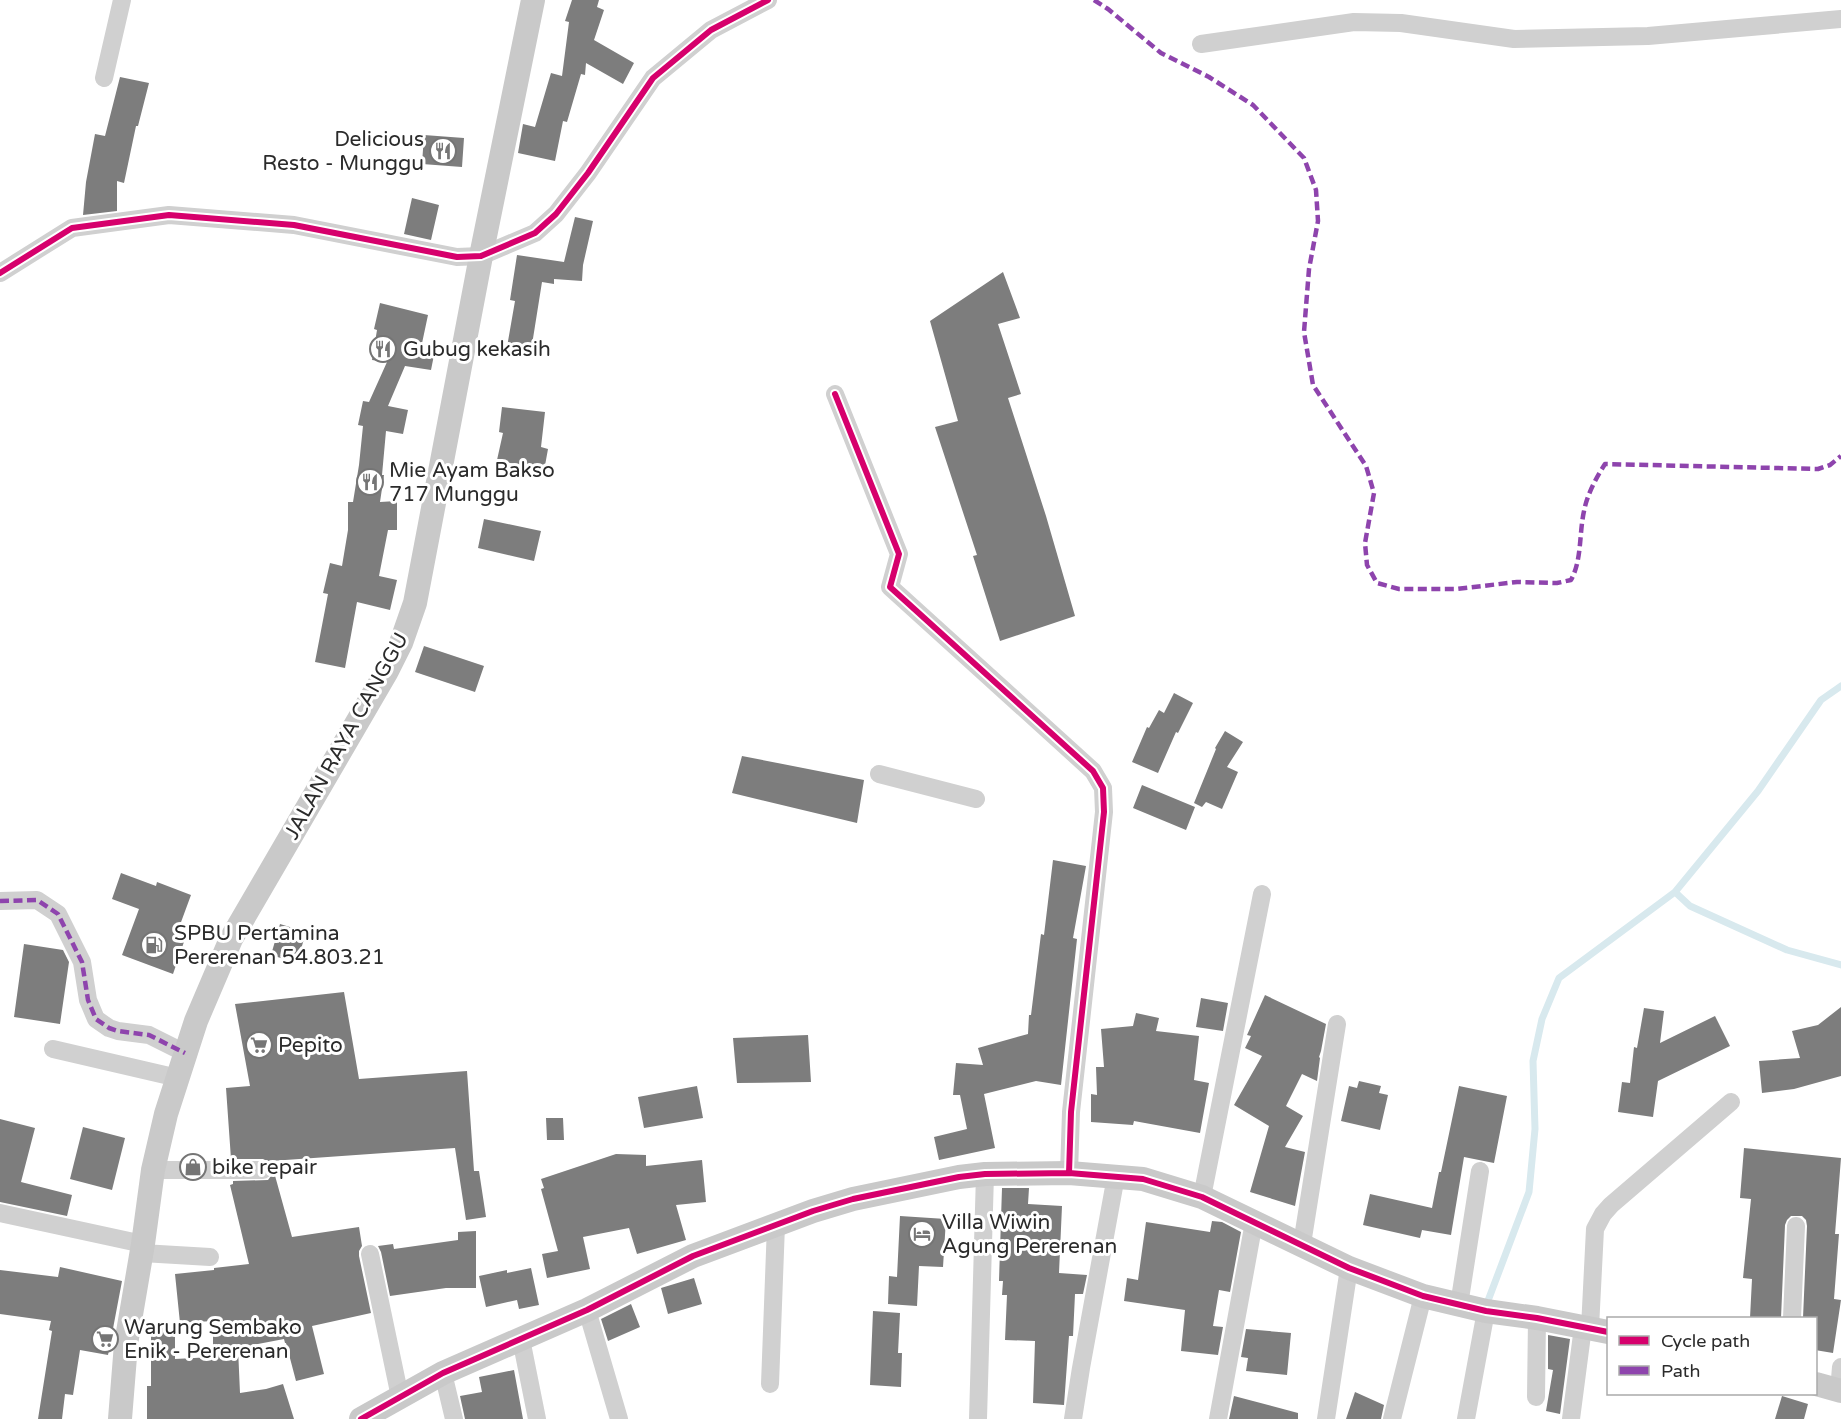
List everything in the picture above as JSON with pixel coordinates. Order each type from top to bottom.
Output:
[{"type":"main road","name":"JALAN RAYA CANGGU","points":[[120,1419],[126,1344],[143,1249],[153,1170],[166,1114],[196,1022],[231,939],[355,728],[401,643],[415,603],[481,256],[533,0]]},
{"type":"main road","points":[[361,1419],[443,1373],[587,1310],[693,1256],[813,1211],[853,1199],[959,1177],[985,1174],[1070,1173],[1143,1179],[1202,1197],[1349,1268],[1423,1296],[1594,1329]]},
{"type":"main road","points":[[1817,1385],[1840,1391]]},
{"type":"street","points":[[104,78],[122,0]]},
{"type":"street","points":[[0,273],[72,228],[169,215],[294,225],[457,257],[481,256],[535,233],[556,214],[588,173],[653,78],[711,30],[768,0]]},
{"type":"street","points":[[1201,44],[1354,22],[1401,23],[1514,39],[1648,36],[1841,19]]},
{"type":"street","points":[[835,394],[899,554],[890,587],[1093,771],[1103,788],[1104,812],[1071,1112],[1070,1173]]},
{"type":"street","points":[[879,774],[976,799]]},
{"type":"street","points":[[1202,1197],[1262,894]]},
{"type":"street","points":[[0,901],[38,900],[58,914],[82,962],[88,1000],[96,1019],[118,1031],[149,1035],[185,1053]]},
{"type":"street","points":[[1302,1244],[1337,1024]]},
{"type":"street","points":[[52,1049],[178,1078]]},
{"type":"street","points":[[1571,1419],[1594,1329],[1595,1229],[1611,1204],[1731,1102]]},
{"type":"street","points":[[153,1170],[263,1170]]},
{"type":"street","points":[[1466,1419],[1479,1171]]},
{"type":"street","points":[[978,1419],[985,1174]]},
{"type":"street","points":[[1073,1419],[1116,1176]]},
{"type":"street","points":[[0,1213],[143,1249],[210,1257]]},
{"type":"street","points":[[1218,1419],[1254,1222]]},
{"type":"street","points":[[770,1384],[776,1225]]},
{"type":"street","points":[[1792,1317],[1796,1226]]},
{"type":"street","points":[[370,1254],[400,1397]]},
{"type":"street","points":[[1326,1419],[1349,1268]]},
{"type":"street","points":[[1392,1419],[1423,1296]]},
{"type":"street","points":[[587,1310],[619,1419]]},
{"type":"street","points":[[1536,1397],[1538,1318]]},
{"type":"street","points":[[521,1339],[537,1419]]},
{"type":"street","points":[[1840,1391],[1841,1367]]},
{"type":"street","points":[[443,1373],[454,1419]]},
{"type":"building","points":[[572,0],[599,0],[597,7],[604,10],[594,40],[634,63],[623,84],[586,63],[585,75],[581,74],[567,122],[563,121],[555,161],[518,153],[523,124],[535,127],[551,73],[562,76],[569,22],[565,21]]},
{"type":"building","points":[[120,77],[149,83],[138,126],[136,126],[124,183],[117,181],[117,211],[83,215],[86,182],[95,134],[105,136]]},
{"type":"building","name":"Delicious Resto - Munggu","points":[[424,135],[464,138],[462,167],[422,164]]},
{"type":"building","points":[[412,198],[439,205],[431,240],[404,234]]},
{"type":"building","points":[[575,217],[593,221],[583,265],[582,281],[554,279],[554,284],[542,282],[531,351],[507,347],[515,301],[510,300],[517,255],[564,262]]},
{"type":"building","points":[[1003,272],[1020,318],[998,324],[1021,394],[1008,398],[1075,616],[1000,641],[973,556],[977,555],[935,427],[958,421],[930,321]]},
{"type":"building","points":[[380,303],[428,315],[421,348],[435,350],[431,370],[405,366],[388,406],[408,410],[403,434],[386,431],[380,502],[397,501],[397,530],[388,530],[379,576],[397,580],[390,610],[357,602],[345,668],[315,662],[328,594],[323,593],[330,563],[342,566],[348,530],[348,502],[353,502],[359,465],[363,426],[358,425],[363,401],[369,402],[387,362],[372,360],[377,330],[374,329]]},
{"type":"building","points":[[502,407],[545,412],[541,447],[548,449],[544,471],[497,460],[503,433],[499,432]]},
{"type":"building","points":[[484,519],[541,531],[534,561],[478,548]]},
{"type":"building","points":[[424,646],[484,666],[475,692],[415,672]]},
{"type":"building","points":[[1174,693],[1193,703],[1178,733],[1176,732],[1158,773],[1132,762],[1147,727],[1149,728],[1159,710],[1164,713]]},
{"type":"building","points":[[1225,731],[1243,742],[1227,767],[1238,772],[1222,809],[1206,802],[1202,807],[1194,803],[1215,748]]},
{"type":"building","points":[[742,756],[864,780],[857,823],[732,793]]},
{"type":"building","points":[[1142,785],[1195,807],[1186,830],[1133,808]]},
{"type":"building","points":[[1053,860],[1086,866],[1073,938],[1077,939],[1061,1085],[1036,1081],[984,1094],[995,1148],[939,1160],[934,1137],[967,1129],[960,1095],[953,1095],[956,1063],[983,1065],[978,1048],[1028,1034]]},
{"type":"building","points":[[121,873],[156,886],[157,882],[191,895],[177,933],[186,936],[173,974],[122,955],[139,909],[112,899]]},
{"type":"building","points":[[280,924],[306,932],[297,963],[271,955]]},
{"type":"building","points":[[24,944],[63,950],[69,962],[60,1024],[14,1017]]},
{"type":"building","points":[[344,992],[359,1079],[467,1071],[474,1171],[479,1171],[486,1217],[466,1220],[455,1148],[271,1161],[271,1163],[263,1159],[231,1159],[226,1088],[250,1086],[235,1004]]},
{"type":"building","points":[[1265,995],[1326,1024],[1317,1081],[1302,1074],[1286,1106],[1303,1116],[1285,1147],[1305,1152],[1295,1206],[1250,1192],[1269,1126],[1234,1105],[1262,1056],[1245,1048],[1251,1036],[1247,1035]]},
{"type":"building","points":[[1201,998],[1228,1003],[1223,1031],[1196,1027]]},
{"type":"building","points":[[1841,1007],[1841,1076],[1794,1089],[1762,1093],[1759,1061],[1800,1058],[1792,1031],[1818,1025]]},
{"type":"building","points":[[1644,1008],[1664,1011],[1660,1043],[1715,1016],[1730,1046],[1658,1081],[1653,1117],[1618,1112],[1622,1082],[1630,1083],[1634,1047],[1637,1048]]},
{"type":"building","points":[[1136,1013],[1159,1018],[1156,1031],[1199,1036],[1194,1080],[1209,1083],[1200,1133],[1134,1121],[1133,1125],[1091,1122],[1091,1094],[1097,1095],[1096,1067],[1104,1067],[1101,1029],[1133,1026]]},
{"type":"building","points":[[808,1035],[811,1082],[737,1083],[733,1038]]},
{"type":"building","points":[[1359,1081],[1381,1086],[1379,1093],[1388,1095],[1380,1130],[1341,1121],[1349,1086],[1357,1088]]},
{"type":"building","points":[[697,1086],[703,1118],[644,1128],[638,1097]]},
{"type":"building","points":[[1459,1086],[1507,1096],[1494,1163],[1464,1157],[1451,1235],[1422,1230],[1420,1238],[1363,1225],[1370,1194],[1432,1208]]},
{"type":"building","points":[[546,1118],[563,1118],[564,1140],[547,1140]]},
{"type":"building","points":[[0,1119],[35,1128],[21,1182],[72,1195],[67,1216],[0,1202]]},
{"type":"building","points":[[83,1127],[125,1138],[112,1190],[70,1179]]},
{"type":"building","points":[[1744,1148],[1841,1158],[1835,1234],[1839,1234],[1834,1299],[1841,1300],[1833,1353],[1817,1350],[1817,1317],[1803,1317],[1807,1226],[1802,1216],[1791,1216],[1785,1225],[1781,1317],[1750,1317],[1752,1279],[1743,1278],[1751,1199],[1740,1198]]},
{"type":"building","points":[[616,1154],[646,1155],[646,1166],[702,1160],[706,1202],[676,1205],[686,1240],[637,1254],[629,1228],[583,1237],[590,1269],[547,1278],[542,1254],[558,1251],[541,1189],[544,1188],[541,1179]]},
{"type":"building","points":[[274,1172],[292,1237],[359,1227],[362,1246],[359,1256],[371,1313],[312,1326],[324,1374],[296,1381],[284,1339],[238,1348],[240,1393],[283,1384],[294,1419],[147,1419],[147,1386],[151,1386],[151,1328],[175,1328],[175,1359],[213,1357],[213,1321],[180,1323],[175,1274],[249,1264],[230,1185],[233,1181],[268,1180]]},
{"type":"building","points":[[1002,1188],[1029,1188],[1028,1204],[1062,1206],[1059,1273],[1087,1275],[1083,1294],[1075,1294],[1073,1336],[1069,1336],[1064,1405],[1033,1403],[1035,1341],[1005,1340],[1007,1295],[1002,1295],[1003,1281],[999,1281]]},
{"type":"building","name":"Villa Wiwin Agung Pererenan","points":[[900,1216],[946,1219],[943,1267],[919,1266],[917,1306],[888,1304],[889,1276],[897,1277]]},
{"type":"building","points":[[1212,1221],[1222,1222],[1241,1232],[1230,1292],[1219,1290],[1213,1326],[1223,1327],[1218,1355],[1181,1351],[1185,1310],[1124,1301],[1127,1278],[1138,1280],[1146,1222],[1210,1232]]},
{"type":"building","points":[[476,1231],[476,1288],[446,1288],[390,1296],[378,1246],[393,1244],[394,1249],[458,1240],[458,1232]]},
{"type":"building","points":[[60,1267],[122,1281],[108,1355],[80,1350],[73,1395],[65,1394],[62,1419],[38,1419],[52,1331],[49,1330],[51,1321],[0,1314],[0,1270],[58,1277]]},
{"type":"building","points":[[531,1268],[539,1305],[519,1309],[517,1300],[486,1307],[479,1276]]},
{"type":"building","points":[[694,1278],[702,1304],[668,1314],[661,1288]]},
{"type":"building","points":[[631,1304],[640,1327],[608,1341],[601,1319]]},
{"type":"building","points":[[873,1311],[900,1313],[898,1353],[902,1353],[901,1387],[870,1385]]},
{"type":"building","points":[[1246,1329],[1291,1333],[1287,1375],[1246,1371],[1248,1358],[1241,1357]]},
{"type":"building","points":[[1548,1335],[1570,1339],[1560,1414],[1546,1411],[1553,1370],[1548,1369]]},
{"type":"building","points":[[514,1370],[523,1419],[465,1419],[460,1396],[482,1392],[479,1377]]},
{"type":"building","points":[[1355,1392],[1384,1405],[1381,1419],[1346,1419]]},
{"type":"building","points":[[1234,1396],[1298,1413],[1298,1419],[1229,1419]]},
{"type":"building","points":[[1782,1396],[1808,1404],[1804,1419],[1775,1419]]},
{"type":"waterway","points":[[1486,1306],[1529,1192],[1535,1129],[1533,1061],[1542,1019],[1559,978],[1675,892],[1758,791],[1821,700],[1841,686]]},
{"type":"waterway","points":[[1675,892],[1690,906],[1787,950],[1841,965]]},
{"type":"marked path","points":[[1094,0],[1161,53],[1209,77],[1253,105],[1304,158],[1316,190],[1318,221],[1309,269],[1304,332],[1313,385],[1366,466],[1374,493],[1365,543],[1367,565],[1377,583],[1399,589],[1456,589],[1517,582],[1557,583],[1571,580],[1579,555],[1585,505],[1605,464],[1818,469],[1830,465],[1841,456]]},
{"type":"marked path","points":[[0,901],[37,900],[58,914],[82,962],[88,1000],[96,1019],[118,1031],[149,1035],[185,1053]]},
{"type":"cycle path","points":[[0,273],[72,228],[169,215],[294,225],[457,257],[481,256],[535,233],[556,214],[588,173],[653,78],[711,30],[768,0]]},
{"type":"cycle path","points":[[835,394],[899,554],[890,587],[1093,771],[1103,788],[1104,812],[1071,1112],[1069,1173]]},
{"type":"cycle path","points":[[361,1419],[443,1373],[587,1310],[693,1256],[813,1211],[853,1199],[959,1177],[985,1174],[1069,1173],[1143,1179],[1202,1197],[1349,1268],[1423,1296],[1486,1311],[1607,1332]]},
{"type":"place","name":"Delicious Resto - Munggu","points":[[443,151]]},
{"type":"place","name":"Gubug kekasih","points":[[383,349]]},
{"type":"place","name":"Mie Ayam Bakso 717 Munggu","points":[[370,482]]},
{"type":"place","name":"SPBU Pertamina Pererenan 54.803.21","points":[[154,945]]},
{"type":"place","name":"Pepito","points":[[259,1045]]},
{"type":"place","name":"bike repair","points":[[193,1167]]},
{"type":"place","name":"Villa Wiwin Agung Pererenan","points":[[922,1234]]},
{"type":"place","name":"Warung Sembako Enik - Pererenan","points":[[105,1339]]}]
